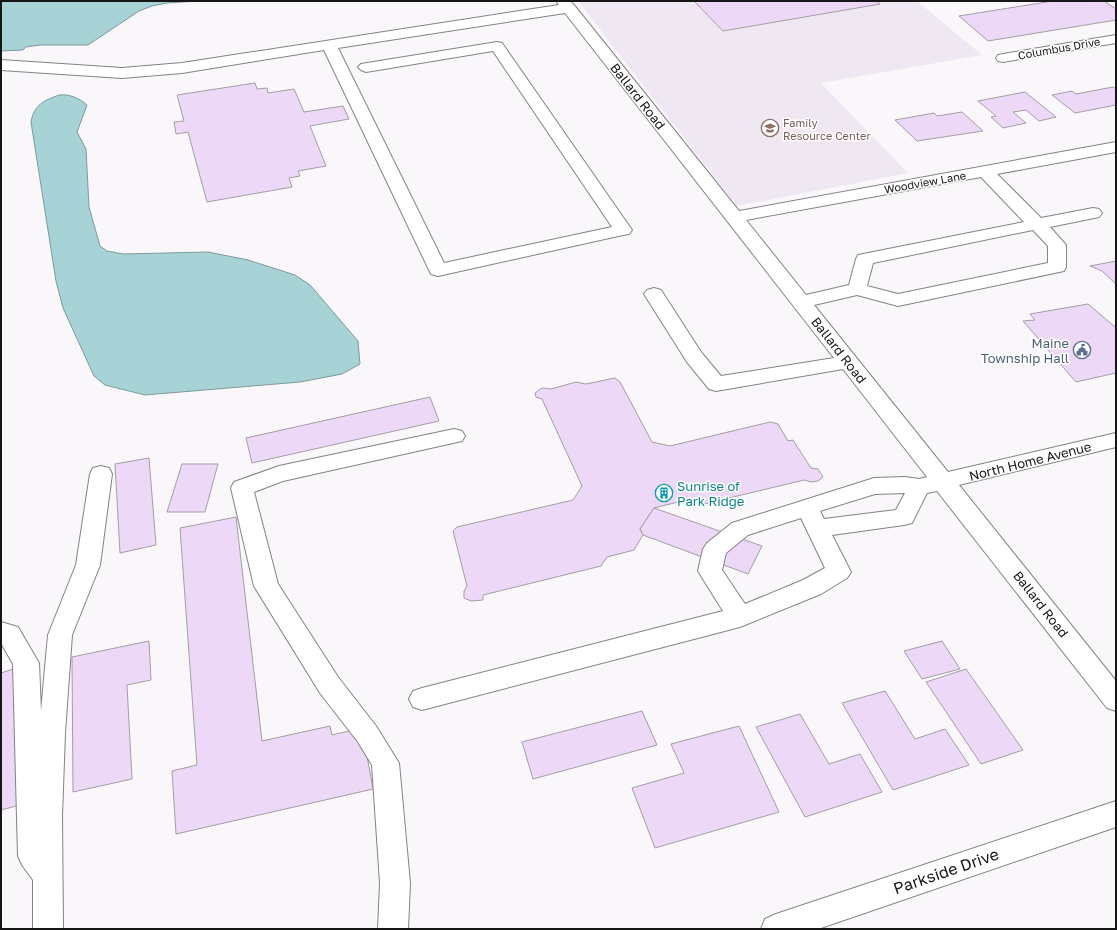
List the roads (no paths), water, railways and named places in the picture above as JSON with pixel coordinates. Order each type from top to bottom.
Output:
[{"type":"street","points":[[1,65],[122,73],[182,68],[566,5]]},
{"type":"street","name":"Ballard Road","points":[[566,5],[1116,700]]},
{"type":"street","name":"Columbus Drive","points":[[1003,58],[1116,39]]},
{"type":"street","points":[[329,45],[438,270],[623,230],[497,46],[366,67]]},
{"type":"street","name":"Woodview Lane","points":[[734,217],[1116,147]]},
{"type":"street","points":[[801,302],[857,289],[898,300],[1057,268],[1057,244],[985,171]]},
{"type":"street","points":[[857,289],[865,259],[1093,213]]},
{"type":"street","points":[[654,294],[694,357],[716,384],[848,362]]},
{"type":"street","points":[[393,929],[395,883],[384,763],[368,734],[329,685],[266,586],[242,488],[279,474],[454,436]]},
{"type":"street","name":"North Home Avenue","points":[[740,617],[710,571],[714,549],[740,529],[874,486],[905,485],[919,487],[1116,440]]},
{"type":"street","points":[[48,929],[48,816],[60,635],[88,565],[102,474]]},
{"type":"street","points":[[819,528],[904,516],[919,487]]},
{"type":"street","points":[[422,699],[740,617],[812,588],[840,572],[807,507]]},
{"type":"street","points":[[1,632],[9,634],[26,663],[32,856],[48,876]]},
{"type":"street","name":"Parkside Drive","points":[[776,929],[1116,814]]},
{"type":"water","points":[[1,1],[198,1],[167,3],[152,6],[139,11],[88,45],[40,45],[26,47],[23,50],[1,51]]},
{"type":"water","points":[[59,95],[74,97],[87,105],[77,132],[86,149],[89,207],[100,246],[107,251],[123,254],[208,252],[248,260],[295,275],[310,285],[358,341],[360,364],[342,374],[300,382],[145,395],[105,385],[94,376],[63,308],[56,281],[31,122],[34,111],[40,104]]},
{"type":"place","name":"Family Resource Center","points":[[770,128]]},
{"type":"place","name":"Maine Township Hall","points":[[1082,350]]},
{"type":"place","name":"Sunrise of Park Ridge","points":[[664,493]]}]
